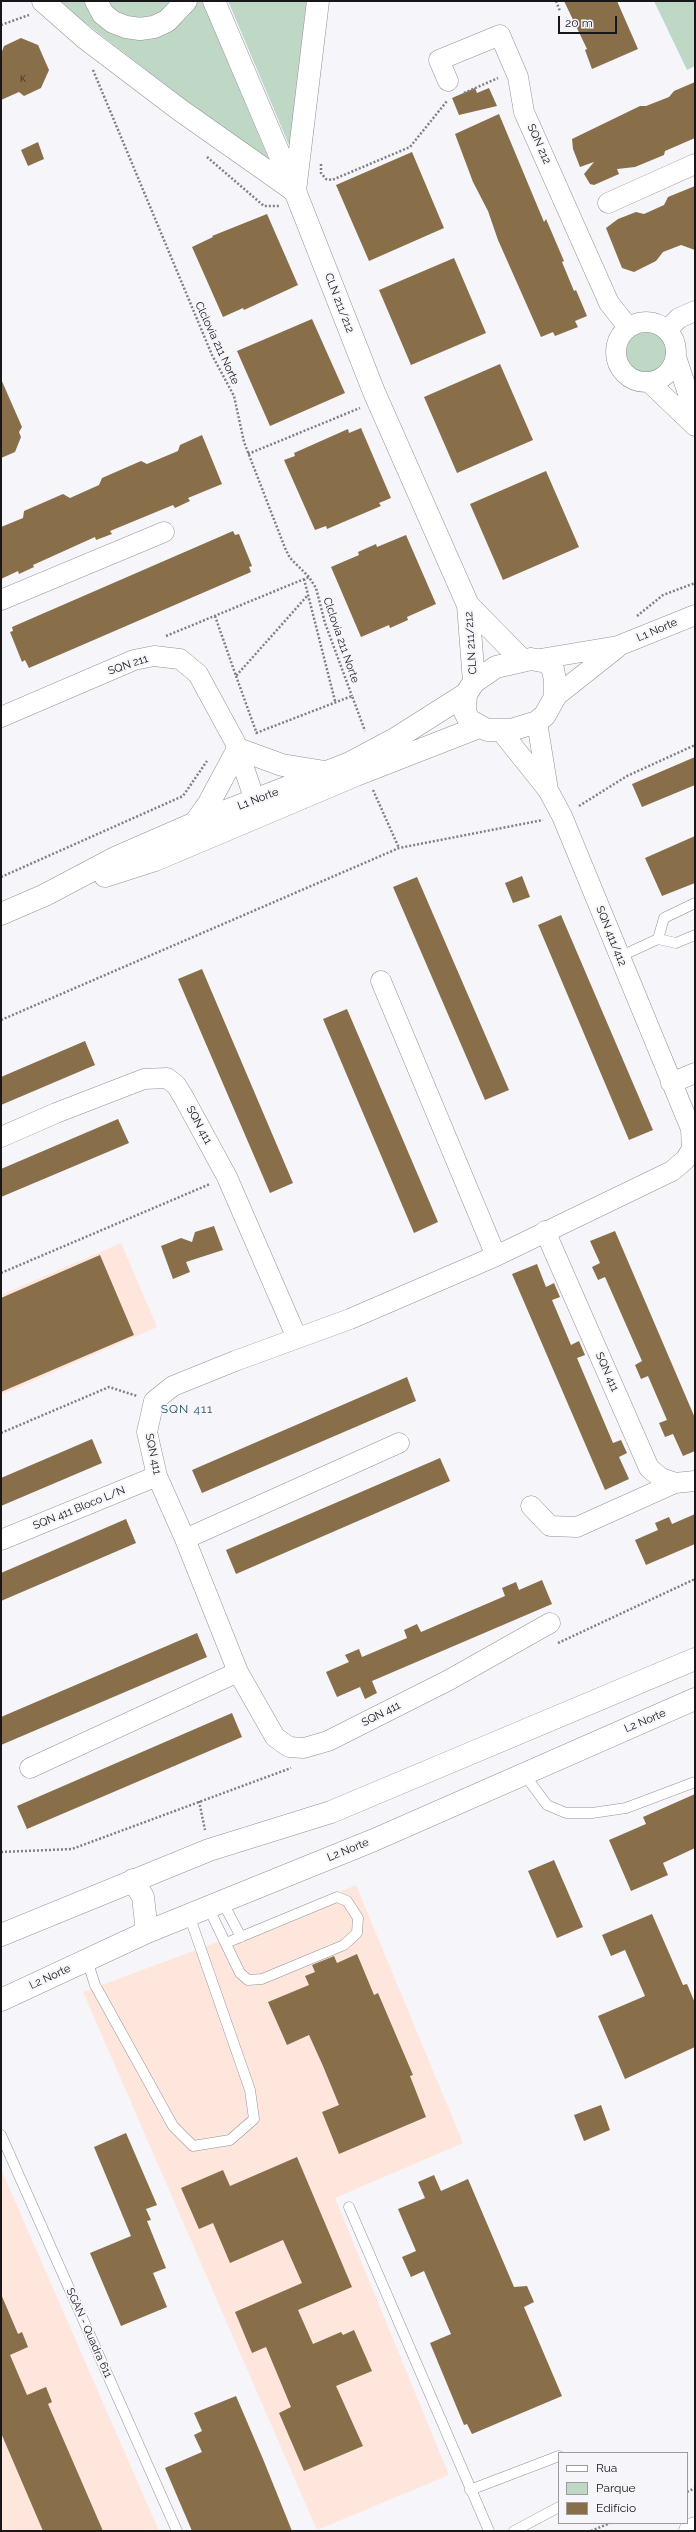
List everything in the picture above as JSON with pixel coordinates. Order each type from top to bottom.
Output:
[{"type":"street","points":[[96,1],[103,14],[113,22],[140,29],[154,27],[167,21],[186,1]]},
{"type":"street","name":"CLN 211/212","points":[[214,1],[295,191],[378,401],[468,604],[470,688]]},
{"type":"street","points":[[40,7],[295,191],[318,1]]},
{"type":"street","name":"SQN 212","points":[[452,92],[439,60],[500,35],[515,71],[524,112],[609,303],[628,327]]},
{"type":"street","points":[[608,203],[695,164]]},
{"type":"street","points":[[667,330],[680,318],[695,312]]},
{"type":"street","points":[[695,415],[676,357],[673,338],[667,330],[652,322],[636,324],[628,327],[617,343],[618,363],[631,378],[649,382],[695,426]]},
{"type":"street","points":[[649,382],[667,374],[676,357]]},
{"type":"street","points":[[1,600],[164,532]]},
{"type":"street","name":"CLN 211/212","points":[[468,604],[531,660]]},
{"type":"street","name":"L1 Norte","points":[[531,660],[618,646],[695,615]]},
{"type":"street","name":"L1 Norte","points":[[555,697],[618,646]]},
{"type":"street","name":"SQN 211","points":[[1,717],[134,660],[154,656],[180,659],[198,674],[237,745],[257,808]]},
{"type":"street","points":[[531,660],[553,669],[556,681],[555,697],[545,715],[537,722],[511,730],[489,728],[469,720],[465,712],[470,688],[496,667],[531,660]]},
{"type":"street","name":"L1 Norte","points":[[45,895],[155,860],[326,772],[350,763],[395,739],[470,688]]},
{"type":"street","name":"SQN 411/412","points":[[537,722],[548,790]]},
{"type":"street","name":"L1 Norte","points":[[1,914],[45,895],[117,857],[195,823],[257,808],[489,728]]},
{"type":"street","name":"SQN 411/412","points":[[489,728],[548,790],[562,816],[671,1083]]},
{"type":"street","points":[[195,823],[217,790],[237,745],[282,765],[326,772]]},
{"type":"street","points":[[381,981],[496,1256]]},
{"type":"street","points":[[154,1401],[173,1386],[350,1319],[496,1256],[545,1231],[672,1171],[685,1160],[692,1149],[693,1139],[671,1083],[695,1073]]},
{"type":"street","name":"SQN 411","points":[[1,1137],[56,1113],[144,1079],[167,1078],[176,1085],[184,1098],[227,1177],[297,1338]]},
{"type":"street","name":"SQN 411","points":[[545,1231],[649,1468],[661,1478],[675,1483]]},
{"type":"street","name":"SQN 411","points":[[154,1401],[147,1432],[157,1476],[186,1539],[238,1672],[275,1737],[289,1747],[304,1748],[335,1738],[449,1680],[550,1623]]},
{"type":"street","points":[[186,1539],[398,1443]]},
{"type":"street","name":"SQN 411 Bloco L/N","points":[[1,1540],[157,1476]]},
{"type":"street","points":[[531,1506],[550,1526],[577,1527],[675,1483],[695,1481]]},
{"type":"street","points":[[2,1932],[209,1850],[331,1812],[695,1659]]},
{"type":"street","points":[[30,1768],[238,1672]]},
{"type":"street","name":"L2 Norte","points":[[1,2000],[147,1932],[374,1840],[695,1699]]},
{"type":"street","points":[[133,1880],[143,1897],[147,1932]]},
{"type":"street","points":[[690,2531],[695,2528]]},
{"type":"lane","points":[[658,939],[664,918],[695,903]]},
{"type":"lane","points":[[619,957],[658,939],[676,943],[695,935]]},
{"type":"lane","points":[[524,1774],[547,1805],[566,1813],[592,1813],[626,1808],[695,1782]]},
{"type":"lane","points":[[206,1907],[226,1943],[240,1974],[248,1980],[257,1980],[332,1952],[352,1940],[359,1926],[354,1909],[347,1901],[337,1897],[226,1943]]},
{"type":"lane","points":[[206,1907],[241,1937]]},
{"type":"lane","points":[[87,1960],[95,1985],[173,2126],[193,2146],[230,2140],[254,2119],[250,2090],[206,1907]]},
{"type":"lane","name":"SGAN - Quadra 611","points":[[1,2135],[177,2531]]},
{"type":"lane","points":[[350,2207],[470,2490],[489,2531]]},
{"type":"lane","points":[[470,2490],[558,2456]]},
{"type":"lane","points":[[514,2531],[558,2508]]},
{"type":"path","points":[[556,1],[560,11]]},
{"type":"path","points":[[1,25],[40,7]]},
{"type":"path","name":"Clclovia 211 Norte","points":[[90,64],[212,356],[234,396],[248,454],[285,548],[309,577],[316,588],[325,623],[367,736]]},
{"type":"path","points":[[320,160],[321,173],[326,178],[332,180],[410,147],[452,92],[515,71]]},
{"type":"path","points":[[248,454],[378,401]]},
{"type":"path","points":[[170,657],[164,637],[309,577]]},
{"type":"path","points":[[304,579],[336,701]]},
{"type":"path","points":[[634,618],[663,595],[695,583]]},
{"type":"path","points":[[236,676],[308,595]]},
{"type":"path","points":[[215,616],[256,733],[262,739]]},
{"type":"path","points":[[1,876],[183,796],[210,758],[237,745],[256,733],[352,696]]},
{"type":"path","points":[[1,1020],[399,848],[562,816],[627,776],[695,745]]},
{"type":"path","points":[[370,783],[399,848]]},
{"type":"path","points":[[1,1273],[227,1177]]},
{"type":"path","points":[[1,1433],[109,1387],[154,1401]]},
{"type":"path","points":[[199,1802],[209,1850]]},
{"type":"path","points":[[591,2531],[608,2524]]},
{"type":"shaded area","points":[[121,1243],[157,1327],[1,1395],[1,1295]]},
{"type":"shaded area","points":[[356,1885],[463,2143],[335,2198],[449,2475],[317,2530],[83,1992],[228,1938]]},
{"type":"shaded area","points":[[1,2169],[159,2531],[1,2531]]},
{"type":"green space","points":[[57,1],[87,1],[92,11],[176,27],[188,16],[197,1],[202,1],[272,167]]},
{"type":"green space","points":[[106,1],[179,1],[175,6],[141,22],[119,15]]},
{"type":"green space","points":[[228,1],[311,1],[292,152]]},
{"type":"green space","points":[[654,1],[695,1],[695,66],[687,70]]},
{"type":"green space","points":[[643,332],[651,332],[662,338],[668,349],[668,357],[662,368],[651,374],[643,374],[632,368],[626,357],[626,349],[632,338]]},
{"type":"building","points":[[564,1],[617,1],[638,49],[592,69],[585,50],[587,49]]},
{"type":"building","points":[[21,38],[38,45],[49,70],[41,88],[24,96],[19,92],[1,100],[1,54],[4,46]]},
{"type":"building","points":[[695,82],[695,138],[665,151],[664,155],[635,167],[617,169],[619,174],[594,185],[590,184],[584,174],[594,162],[580,167],[573,149],[572,139],[640,106],[646,106],[669,97],[674,91]]},
{"type":"building","points":[[475,88],[477,93],[489,88],[497,106],[459,115],[452,98]]},
{"type":"building","points":[[499,114],[544,222],[546,219],[564,261],[562,262],[574,291],[576,290],[587,316],[575,321],[578,327],[555,336],[553,332],[541,337],[498,240],[488,211],[473,182],[455,134]]},
{"type":"building","points":[[38,142],[44,159],[28,166],[21,150]]},
{"type":"building","points":[[412,152],[444,228],[369,261],[336,185]]},
{"type":"building","points":[[695,186],[695,250],[681,245],[663,252],[656,261],[634,272],[622,268],[606,228],[618,219],[636,212],[644,214],[664,205],[668,197]]},
{"type":"building","points":[[267,214],[298,285],[244,310],[243,308],[223,317],[192,247],[213,237],[212,236]]},
{"type":"building","points":[[454,258],[486,333],[411,365],[379,290]]},
{"type":"building","points":[[312,319],[345,393],[270,426],[237,351]]},
{"type":"building","points":[[500,364],[533,440],[457,473],[424,397]]},
{"type":"building","points":[[1,379],[22,427],[19,432],[21,437],[15,452],[1,458]]},
{"type":"building","points":[[361,428],[391,498],[379,503],[381,506],[327,529],[326,526],[315,530],[284,460],[295,456],[294,453],[348,429],[349,433]]},
{"type":"building","points":[[202,435],[222,484],[188,498],[190,501],[175,508],[173,505],[110,531],[112,534],[96,540],[95,537],[33,565],[34,567],[19,574],[18,571],[1,579],[1,527],[23,518],[24,511],[63,494],[70,498],[99,485],[102,478],[141,461],[147,464],[178,451],[180,445]]},
{"type":"building","points":[[546,471],[579,547],[503,580],[470,504]]},
{"type":"building","points":[[233,531],[235,535],[239,534],[252,566],[249,567],[251,572],[29,668],[25,660],[22,662],[10,632],[13,631],[12,627]]},
{"type":"building","points":[[406,535],[436,604],[407,617],[408,620],[390,628],[389,625],[361,637],[331,567],[359,555],[358,552],[376,544],[377,547]]},
{"type":"building","points":[[695,757],[695,785],[642,807],[632,784]]},
{"type":"building","points":[[695,836],[695,883],[662,896],[645,858]]},
{"type":"building","points":[[522,876],[530,897],[513,903],[505,883]]},
{"type":"building","points":[[417,877],[509,1090],[485,1100],[393,887]]},
{"type":"building","points":[[561,915],[653,1130],[629,1140],[538,925]]},
{"type":"building","points":[[202,969],[293,1183],[270,1193],[178,979]]},
{"type":"building","points":[[347,1009],[438,1222],[414,1233],[323,1019]]},
{"type":"building","points":[[85,1041],[95,1065],[1,1105],[1,1077]]},
{"type":"building","points":[[118,1119],[129,1143],[1,1197],[1,1169]]},
{"type":"building","points":[[214,1226],[223,1250],[186,1262],[190,1272],[173,1279],[161,1246],[181,1238],[192,1242],[195,1232]]},
{"type":"building","points":[[615,1231],[695,1418],[695,1451],[683,1456],[673,1434],[665,1437],[659,1423],[667,1420],[648,1376],[641,1379],[635,1365],[642,1361],[605,1277],[598,1280],[592,1267],[600,1263],[590,1241]]},
{"type":"building","points":[[100,1255],[134,1335],[1,1392],[1,1298]]},
{"type":"building","points":[[537,1264],[546,1287],[554,1283],[560,1297],[552,1300],[571,1345],[579,1341],[585,1355],[577,1358],[613,1443],[621,1440],[627,1453],[619,1457],[629,1479],[605,1490],[512,1274]]},
{"type":"building","points":[[407,1377],[416,1401],[202,1493],[192,1470]]},
{"type":"building","points":[[92,1439],[102,1463],[1,1506],[1,1478]]},
{"type":"building","points":[[440,1458],[450,1481],[236,1574],[226,1550]]},
{"type":"building","points":[[695,1514],[695,1544],[646,1565],[635,1540],[658,1530],[655,1523],[669,1517],[672,1524]]},
{"type":"building","points":[[126,1519],[136,1543],[1,1601],[1,1573]]},
{"type":"building","points":[[542,1580],[552,1604],[372,1681],[377,1693],[365,1699],[360,1687],[337,1697],[326,1672],[349,1662],[345,1655],[359,1649],[362,1657],[407,1638],[404,1630],[417,1624],[421,1632],[505,1596],[502,1588],[516,1582],[519,1590]]},
{"type":"building","points":[[197,1633],[207,1657],[1,1745],[1,1717]]},
{"type":"building","points":[[232,1713],[242,1737],[27,1829],[17,1806]]},
{"type":"building","points":[[695,1794],[695,1848],[663,1863],[668,1875],[631,1891],[609,1840],[646,1824],[643,1817]]},
{"type":"building","points":[[554,1860],[583,1927],[557,1938],[528,1871]]},
{"type":"building","points":[[652,1914],[683,1985],[687,1984],[695,2003],[695,2047],[625,2079],[598,2016],[645,1996],[625,1950],[611,1956],[602,1935]]},
{"type":"building","points":[[357,1954],[374,1995],[378,1993],[413,2075],[410,2076],[426,2117],[339,2154],[322,2112],[339,2105],[309,2035],[287,2045],[268,2002],[309,1985],[305,1976],[315,1972],[312,1965],[334,1956],[337,1963]]},
{"type":"building","points":[[601,2105],[610,2130],[584,2141],[574,2115]]},
{"type":"building","points":[[126,2133],[157,2205],[146,2209],[151,2220],[147,2221],[166,2268],[153,2273],[167,2307],[121,2326],[90,2253],[131,2236],[94,2147]]},
{"type":"building","points":[[297,2157],[352,2287],[298,2310],[313,2344],[341,2332],[343,2335],[354,2330],[372,2371],[336,2386],[363,2446],[304,2471],[279,2413],[291,2407],[266,2347],[252,2353],[235,2312],[302,2283],[283,2240],[230,2263],[213,2223],[199,2229],[181,2188],[223,2170],[230,2186]]},
{"type":"building","points":[[434,2175],[441,2191],[468,2179],[514,2287],[527,2286],[534,2302],[524,2307],[562,2396],[472,2434],[467,2424],[464,2425],[430,2343],[451,2334],[424,2271],[411,2277],[402,2257],[416,2251],[398,2209],[425,2198],[418,2182]]},
{"type":"building","points":[[1,2294],[18,2334],[22,2332],[28,2347],[10,2355],[27,2395],[46,2387],[52,2402],[48,2404],[103,2531],[43,2531],[1,2433]]},
{"type":"building","points":[[236,2396],[292,2531],[192,2531],[165,2468],[202,2452],[194,2435],[202,2431],[194,2413]]},
{"type":"district","name":"SQN 411","points":[[187,1409]]}]
